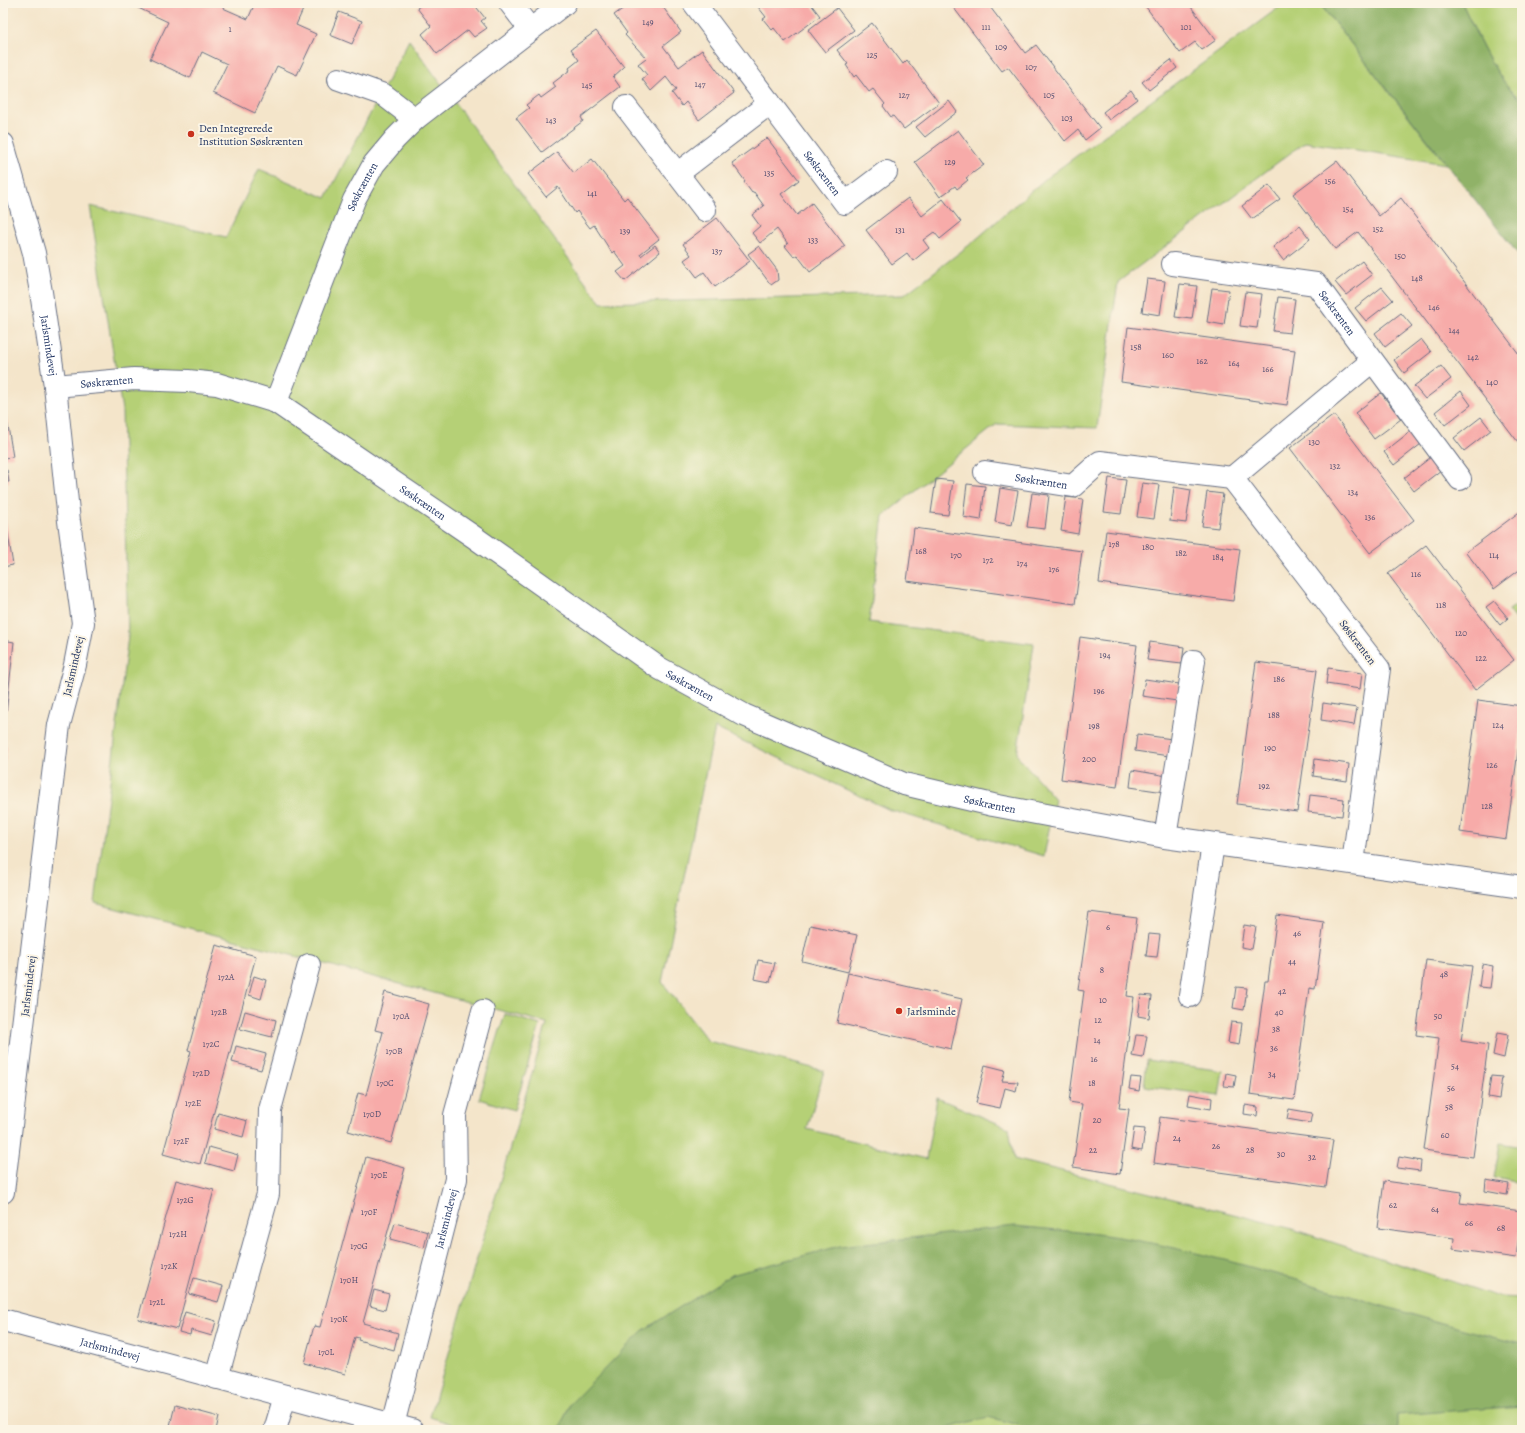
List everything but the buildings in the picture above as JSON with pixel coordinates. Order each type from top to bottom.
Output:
[{"type":"street","points":[[510,3],[530,29]]},
{"type":"street","name":"Søskrænten","points":[[276,402],[354,200],[374,164],[394,139],[415,119],[565,3]]},
{"type":"street","name":"Søskrænten","points":[[694,3],[845,203],[886,172]]},
{"type":"street","points":[[339,79],[384,96],[415,119]]},
{"type":"street","points":[[677,174],[770,103]]},
{"type":"street","points":[[626,107],[705,210]]},
{"type":"street","name":"Jarlsmindevej","points":[[3,144],[34,253],[55,386],[69,521],[83,623],[60,725],[5,1159],[3,1192]]},
{"type":"street","name":"Søskrænten","points":[[1173,264],[1316,284],[1460,480]]},
{"type":"street","points":[[1232,478],[1372,361]]},
{"type":"street","name":"Søskrænten","points":[[55,386],[134,379],[188,381],[217,384],[276,402],[474,537],[659,668],[744,715],[904,784],[993,806],[1165,837],[1522,887]]},
{"type":"street","name":"Søskrænten","points":[[985,472],[1072,486],[1100,462],[1232,478],[1379,669],[1353,863]]},
{"type":"street","points":[[1165,837],[1194,661]]},
{"type":"street","points":[[1190,996],[1213,844]]},
{"type":"street","points":[[217,1378],[268,1194],[270,1110],[309,965]]},
{"type":"street","name":"Jarlsmindevej","points":[[3,1320],[403,1427],[456,1179],[456,1115],[482,1011]]},
{"type":"street","points":[[275,1430],[286,1396]]},
{"type":"green space","points":[[1285,3],[1319,3],[1446,164],[1305,142],[1118,282],[1097,428],[997,424],[883,516],[869,622],[1034,644],[1017,755],[1055,799],[1044,856],[890,810],[715,728],[662,982],[708,1041],[824,1071],[807,1129],[926,1159],[937,1098],[1009,1128],[1014,1159],[1289,1228],[1499,1297],[1522,1298],[1522,1430],[470,1430],[430,1417],[547,1023],[95,903],[128,636],[122,410],[90,206],[226,237],[259,169],[326,198],[409,40],[601,303],[904,295],[972,243],[1045,179]]},
{"type":"green space","points":[[1319,3],[1462,3],[1480,42],[1495,69],[1522,101],[1522,259]]},
{"type":"green space","points":[[1462,3],[1522,3],[1522,101],[1495,69],[1480,42]]},
{"type":"green space","points":[[1522,601],[1522,627],[1509,610]]},
{"type":"green space","points":[[505,1014],[540,1025],[514,1110],[479,1099]]},
{"type":"green space","points":[[1147,1060],[1223,1071],[1219,1096],[1144,1086]]},
{"type":"green space","points":[[1500,1143],[1522,1147],[1522,1183],[1494,1178]]},
{"type":"green space","points":[[1015,1226],[1116,1237],[1180,1249],[1229,1261],[1473,1332],[1522,1344],[1522,1406],[1397,1415],[1397,1430],[1037,1430],[988,1417],[941,1430],[559,1430],[570,1404],[642,1331],[731,1275],[840,1246]]},
{"type":"place","name":"Den Integrerede Institution Søskrænten","points":[[191,134]]},
{"type":"place","name":"Jarlsminde","points":[[899,1011]]}]
